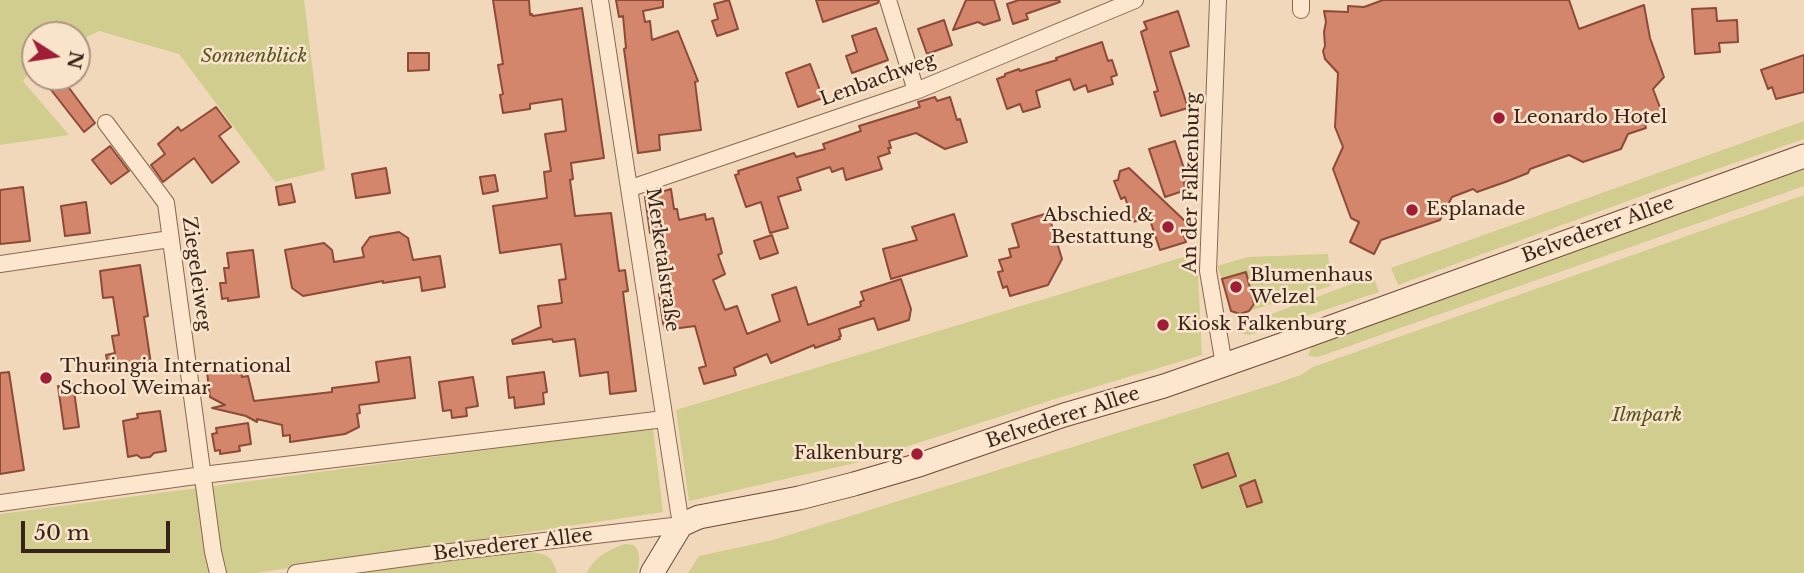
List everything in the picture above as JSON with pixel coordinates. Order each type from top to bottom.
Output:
[{"type":"street","name":"Merketalstraße","points":[[600,0],[681,526]]},
{"type":"street","points":[[888,0],[916,91]]},
{"type":"street","name":"Lenbachweg","points":[[631,188],[916,91],[1135,0]]},
{"type":"street","name":"An der Falkenburg","points":[[1218,0],[1208,271],[1224,365]]},
{"type":"street","name":"Ziegeleiweg","points":[[106,123],[166,203],[218,573]]},
{"type":"street","name":"Belvederer Allee","points":[[296,573],[442,553],[681,526],[699,517],[799,498],[919,465],[1064,415],[1224,365],[1804,156]]},
{"type":"street","points":[[0,264],[170,239]]},
{"type":"street","points":[[0,503],[204,475],[664,419]]},
{"type":"street","points":[[652,573],[681,526]]},
{"type":"green space","name":"Sonnenblick","points":[[0,0],[304,0],[325,170],[275,182],[179,54],[99,31],[91,35],[91,21],[21,21],[21,91],[32,91],[69,135],[0,145]]},
{"type":"green space","points":[[1804,121],[1804,139],[1398,285],[1391,268]]},
{"type":"green space","points":[[1804,168],[1804,186],[1318,357],[1308,356],[1313,342]]},
{"type":"green space","name":"Ilmpark","points":[[1804,195],[1804,573],[688,573],[699,556],[773,540],[1272,385],[1301,375],[1313,367]]},
{"type":"green space","points":[[1197,253],[1202,355],[855,463],[689,501],[676,410]]},
{"type":"green space","points":[[1328,254],[1331,286],[1249,311],[1254,300],[1246,272],[1222,279],[1217,266],[1248,257]]},
{"type":"green space","points":[[1373,276],[1379,292],[1249,335],[1234,328]]},
{"type":"green space","points":[[653,428],[663,512],[256,573],[0,573],[0,514]]},
{"type":"green space","points":[[625,544],[634,545],[638,551],[637,573],[587,573],[593,563],[603,555]]},
{"type":"green space","points":[[524,552],[546,555],[557,573],[296,573],[442,553]]},
{"type":"building","points":[[493,0],[529,0],[530,15],[533,16],[582,8],[604,158],[571,163],[573,179],[570,180],[575,216],[611,213],[619,271],[625,270],[628,291],[623,292],[636,391],[610,394],[608,372],[580,376],[575,339],[513,344],[512,340],[541,327],[538,306],[562,303],[559,280],[566,279],[561,244],[500,253],[493,206],[547,198],[544,172],[551,171],[545,134],[566,131],[562,99],[530,104],[530,109],[503,113],[498,65],[503,64]]},
{"type":"building","points":[[616,0],[663,0],[663,7],[643,11],[645,22],[650,21],[652,40],[678,31],[698,81],[695,82],[701,130],[659,135],[660,150],[638,153],[624,49],[623,16],[619,17]]},
{"type":"building","points":[[729,0],[738,29],[717,36],[712,21],[718,19],[714,4]]},
{"type":"building","points":[[816,0],[878,0],[878,3],[823,22]]},
{"type":"building","points":[[966,0],[994,0],[1000,20],[984,25],[978,22],[953,30]]},
{"type":"building","points":[[1019,0],[1060,2],[1026,14],[1028,19],[1013,24],[1007,4]]},
{"type":"building","name":"Leonardo Hotel","points":[[1383,0],[1569,0],[1579,29],[1644,5],[1650,38],[1664,77],[1653,89],[1664,118],[1628,134],[1621,149],[1583,162],[1569,155],[1530,169],[1528,173],[1508,181],[1452,197],[1440,220],[1381,240],[1374,254],[1350,242],[1359,222],[1351,218],[1333,169],[1343,147],[1335,127],[1338,73],[1325,59],[1323,51],[1326,22],[1324,11],[1348,12],[1348,6],[1364,7]]},
{"type":"building","points":[[1716,8],[1717,21],[1737,20],[1738,42],[1719,43],[1720,52],[1695,54],[1692,9]]},
{"type":"building","points":[[1178,11],[1189,46],[1170,52],[1188,108],[1161,116],[1154,92],[1158,91],[1141,32],[1147,29],[1144,22]]},
{"type":"building","points":[[944,20],[952,45],[927,54],[918,29]]},
{"type":"building","points":[[876,28],[888,60],[852,73],[846,56],[857,52],[852,36]]},
{"type":"building","points":[[1102,42],[1108,61],[1112,60],[1117,75],[1111,77],[1113,84],[1088,92],[1086,85],[1074,90],[1070,79],[1036,91],[1040,107],[1023,112],[1020,104],[1007,109],[997,79],[1019,69],[1020,71],[1057,60],[1056,58]]},
{"type":"building","points":[[408,53],[429,53],[429,70],[408,71]]},
{"type":"building","points":[[1804,55],[1804,92],[1776,99],[1772,87],[1768,89],[1761,70]]},
{"type":"building","points":[[810,64],[823,98],[798,107],[786,73]]},
{"type":"building","points":[[52,91],[71,91],[95,123],[84,132]]},
{"type":"building","points":[[935,97],[937,101],[950,97],[967,142],[945,149],[916,133],[889,141],[890,153],[878,157],[882,169],[846,180],[843,168],[832,172],[830,167],[797,178],[801,190],[778,197],[788,228],[770,233],[761,202],[746,207],[735,175],[739,174],[738,171],[794,153],[796,157],[825,149],[823,144],[861,131],[859,126],[920,107],[918,102]]},
{"type":"building","points":[[216,107],[231,127],[219,136],[239,162],[212,183],[194,158],[163,182],[151,165],[165,154],[158,144],[178,127],[181,131]]},
{"type":"building","points":[[1175,141],[1188,181],[1184,183],[1186,190],[1165,197],[1149,149]]},
{"type":"building","points":[[110,146],[129,171],[111,184],[92,160]]},
{"type":"building","points":[[386,168],[390,193],[356,198],[352,174]]},
{"type":"building","points":[[1129,168],[1186,222],[1190,234],[1184,236],[1186,242],[1160,250],[1149,217],[1133,222],[1125,197],[1121,199],[1114,181],[1118,180],[1120,171]]},
{"type":"building","points":[[495,175],[498,191],[483,194],[480,177]]},
{"type":"building","points":[[291,184],[295,202],[279,205],[276,187]]},
{"type":"building","points":[[23,187],[30,241],[0,244],[0,190]]},
{"type":"building","points":[[671,189],[679,220],[705,214],[706,220],[713,218],[722,253],[718,255],[725,274],[713,280],[725,310],[737,306],[747,334],[780,321],[772,295],[796,287],[808,325],[861,306],[860,302],[864,300],[861,292],[901,279],[911,309],[909,320],[878,330],[874,318],[839,329],[840,339],[815,348],[814,345],[771,363],[767,354],[734,368],[736,375],[704,384],[699,368],[706,366],[695,326],[665,330],[663,323],[659,294],[665,293],[659,231],[650,233],[645,197]]},
{"type":"building","points":[[86,202],[90,233],[65,236],[61,206]]},
{"type":"building","points":[[1048,213],[1062,259],[1048,285],[1010,296],[1007,286],[1003,288],[998,272],[1003,271],[999,260],[1011,257],[1009,249],[1019,247],[1012,224]]},
{"type":"building","points":[[954,214],[967,256],[891,279],[883,249],[917,240],[912,227]]},
{"type":"building","points":[[399,232],[408,238],[413,260],[440,256],[445,287],[422,291],[420,277],[303,296],[292,288],[285,250],[324,243],[332,250],[334,262],[364,257],[362,248],[370,237]]},
{"type":"building","points":[[772,235],[778,253],[760,259],[754,241]]},
{"type":"building","points":[[253,250],[259,297],[228,301],[228,298],[222,299],[220,283],[226,283],[224,268],[229,268],[227,253]]},
{"type":"building","points":[[140,265],[148,316],[144,317],[151,364],[109,370],[106,355],[115,353],[112,336],[119,335],[113,297],[103,298],[100,271]]},
{"type":"building","points":[[1246,272],[1254,304],[1249,311],[1240,314],[1231,311],[1222,279]]},
{"type":"building","points":[[410,357],[415,398],[359,405],[359,427],[345,434],[290,442],[290,435],[283,436],[282,425],[257,419],[257,422],[246,416],[212,408],[225,405],[210,397],[207,372],[223,370],[222,367],[240,364],[242,377],[248,376],[254,401],[332,392],[332,388],[379,382],[376,362]]},
{"type":"building","points":[[9,372],[24,470],[0,474],[0,373]]},
{"type":"building","points":[[544,372],[547,392],[543,393],[544,404],[515,408],[514,397],[509,398],[507,377]]},
{"type":"building","points":[[473,377],[478,406],[466,408],[467,416],[452,418],[451,410],[443,411],[439,382]]},
{"type":"building","points":[[73,384],[79,427],[64,429],[58,386]]},
{"type":"building","points":[[160,411],[166,451],[154,453],[150,457],[128,457],[123,421],[138,418],[137,414]]},
{"type":"building","points":[[248,423],[251,444],[239,446],[240,451],[220,454],[220,450],[215,451],[212,434],[217,433],[216,428]]},
{"type":"building","points":[[1228,453],[1236,476],[1202,488],[1194,465]]},
{"type":"building","points":[[1255,480],[1262,502],[1247,507],[1240,486]]},
{"type":"place","name":"Leonardo Hotel","points":[[1499,118]]},
{"type":"place","name":"Esplanade","points":[[1412,210]]},
{"type":"place","name":"Abschied & Bestattung","points":[[1168,227]]},
{"type":"place","name":"Blumenhaus Welzel","points":[[1236,287]]},
{"type":"place","name":"Kiosk Falkenburg","points":[[1163,325]]},
{"type":"place","name":"Thuringia International School Weimar","points":[[46,378]]},
{"type":"place","name":"Falkenburg","points":[[917,454]]}]
